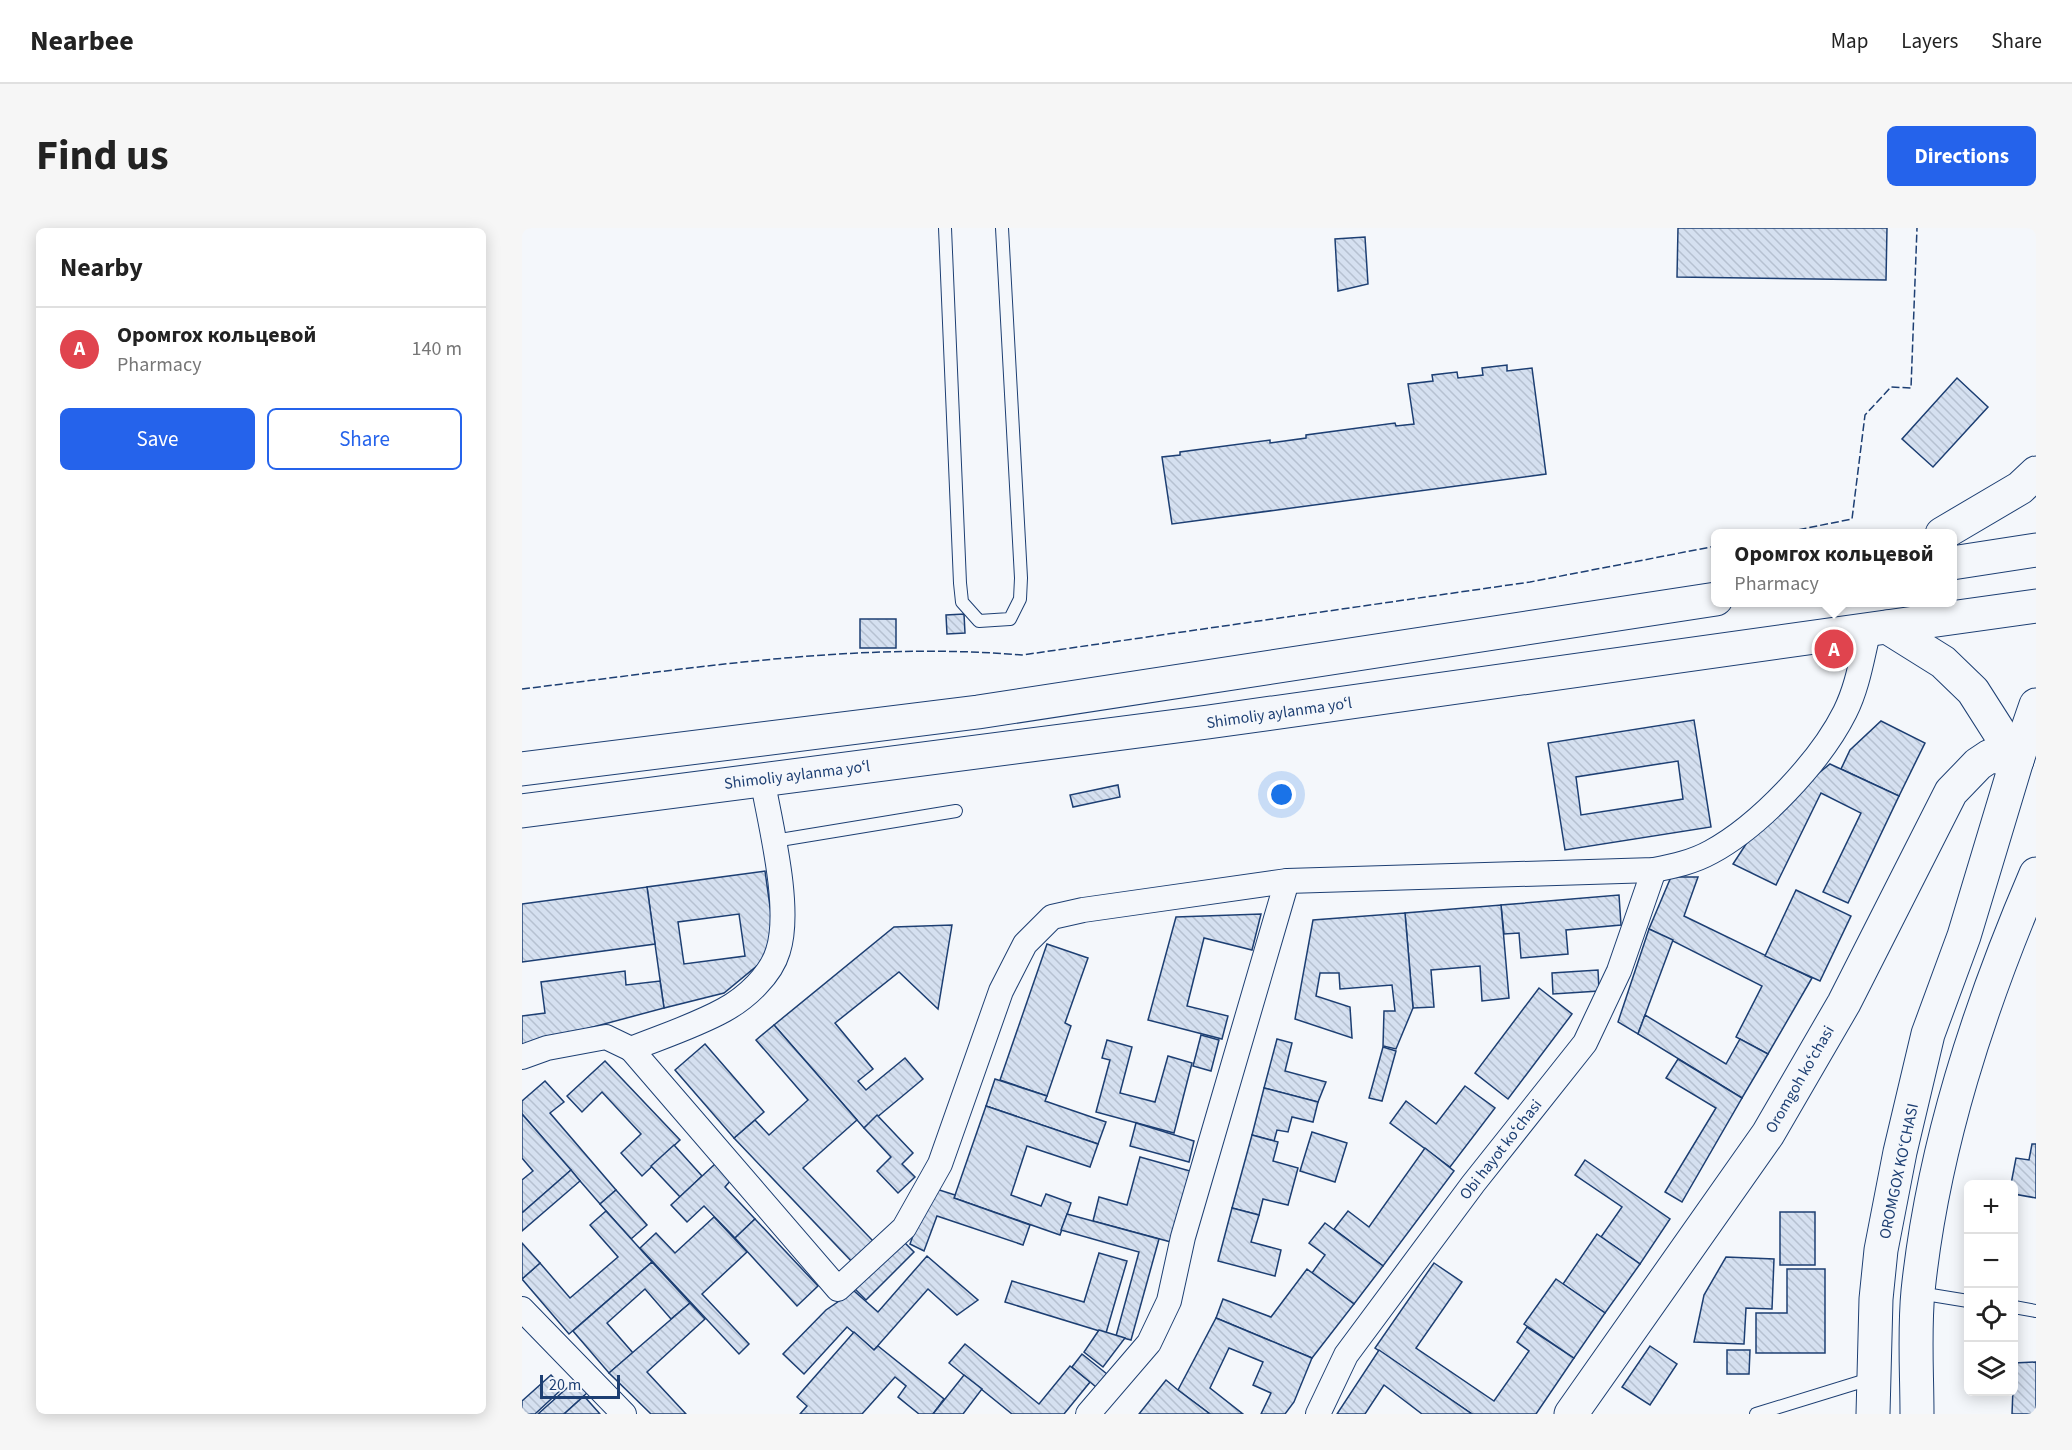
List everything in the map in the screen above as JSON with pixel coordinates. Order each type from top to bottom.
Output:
[{"type":"main road","points":[[1950,529],[2020,488],[2036,473]]},
{"type":"main road","points":[[1957,562],[2036,550]]},
{"type":"main road","points":[[522,769],[978,712],[1711,600]]},
{"type":"main road","name":"Shimoliy aylanma yoʻl","points":[[522,811],[762,778],[1208,722],[2036,606]]},
{"type":"main road","points":[[1878,628],[1943,662],[1973,692],[2017,760]]},
{"type":"main road","name":"OROMGOX KO‘CHASI","points":[[1873,1414],[1881,1250],[1900,1152],[1928,1034],[1964,936],[2036,705]]},
{"type":"main road","points":[[978,712],[982,750]]},
{"type":"main road","name":"Oromgoh koʻchasi","points":[[1571,1414],[1768,1134],[1844,1002],[1951,792],[1978,764],[1990,756],[2017,760]]},
{"type":"main road","points":[[1917,1414],[1918,1293],[1935,1180],[1970,1047],[2005,946],[2036,874]]},
{"type":"street","points":[[522,1057],[548,1048],[606,1037],[631,1049],[838,1290],[904,1228],[940,1164],[1001,991],[1025,944],[1037,929],[1052,917],[1083,910],[1287,882],[1654,870],[1688,862],[1712,852],[1771,806],[1804,772],[1845,712],[1878,628]]},
{"type":"street","points":[[631,1049],[725,1010],[762,981],[778,951],[783,917],[774,841],[762,778]]},
{"type":"street","name":"Obi hayot koʻchasi","points":[[1318,1414],[1353,1346],[1473,1184],[1585,1043],[1619,971],[1654,870]]},
{"type":"street","points":[[1088,1414],[1149,1343],[1169,1301],[1183,1238],[1287,882]]},
{"type":"street","points":[[522,1309],[624,1414]]},
{"type":"lane","points":[[945,228],[960,583],[962,602],[979,621],[1010,619],[1020,599],[1021,578],[1002,228]]},
{"type":"lane","points":[[774,841],[956,811]]},
{"type":"lane","points":[[1918,1293],[1964,1300]]},
{"type":"lane","points":[[2018,1308],[2036,1311]]},
{"type":"lane","points":[[1756,1414],[1873,1378]]},
{"type":"building","points":[[1678,228],[1887,228],[1886,280],[1677,277]]},
{"type":"building","points":[[1365,237],[1368,284],[1338,291],[1335,239]]},
{"type":"building","points":[[1507,365],[1507,371],[1532,368],[1546,474],[1172,524],[1162,457],[1180,455],[1180,452],[1270,440],[1270,443],[1306,438],[1306,435],[1395,423],[1396,426],[1414,424],[1408,384],[1433,381],[1432,375],[1457,372],[1458,378],[1483,375],[1482,368]]},
{"type":"building","points":[[1957,378],[1988,407],[1933,467],[1902,439]]},
{"type":"building","points":[[964,614],[965,633],[947,634],[946,615]]},
{"type":"building","points":[[860,619],[896,619],[896,648],[860,648]]},
{"type":"building","points":[[1694,720],[1711,827],[1565,850],[1548,743]],"holes":[[[1678,761],[1683,799],[1581,815],[1576,777]]]},
{"type":"building","points":[[1881,721],[1925,743],[1899,796],[1841,769],[1850,750]]},
{"type":"building","points":[[1830,764],[1899,796],[1848,903],[1823,892],[1861,813],[1821,793],[1776,885],[1733,864],[1763,818]]},
{"type":"building","points":[[1118,785],[1120,797],[1073,807],[1070,795]]},
{"type":"building","points":[[765,871],[776,950],[724,993],[664,1008],[647,887]],"holes":[[[739,914],[745,956],[684,964],[678,922]]]},
{"type":"building","points":[[1671,877],[1698,877],[1684,916],[1812,978],[1768,1054],[1736,1037],[1762,986],[1649,929]]},
{"type":"building","points":[[647,887],[655,944],[522,962],[522,904]]},
{"type":"building","points":[[1796,890],[1851,916],[1820,981],[1765,956]]},
{"type":"building","points":[[1619,895],[1621,925],[1566,930],[1568,954],[1521,958],[1519,933],[1504,934],[1501,905]]},
{"type":"building","points":[[1501,905],[1509,998],[1482,1001],[1480,966],[1431,970],[1434,1007],[1413,1008],[1405,913]]},
{"type":"building","points":[[1405,913],[1413,1008],[1396,1049],[1383,1046],[1384,1011],[1395,1011],[1392,985],[1340,989],[1339,973],[1320,973],[1316,996],[1350,1007],[1352,1038],[1295,1019],[1313,920]]},
{"type":"building","points":[[1261,914],[1252,950],[1204,938],[1187,1006],[1228,1016],[1222,1039],[1148,1020],[1176,917]]},
{"type":"building","points":[[952,925],[938,1009],[899,972],[835,1023],[873,1069],[858,1081],[866,1090],[905,1058],[923,1079],[864,1128],[774,1025],[894,927]]},
{"type":"building","points":[[1649,929],[1673,940],[1638,1034],[1618,1022]]},
{"type":"building","points":[[1047,944],[1088,958],[1065,1023],[1071,1026],[1047,1096],[1000,1080]]},
{"type":"building","points":[[1598,970],[1599,991],[1553,994],[1552,973]]},
{"type":"building","points":[[625,971],[626,985],[660,981],[664,1008],[522,1046],[522,1016],[545,1013],[541,982]]},
{"type":"building","points":[[1539,988],[1572,1014],[1508,1099],[1475,1073]]},
{"type":"building","points":[[1645,1015],[1726,1064],[1740,1039],[1768,1054],[1742,1098],[1638,1034]]},
{"type":"building","points":[[774,1025],[857,1120],[803,1168],[873,1241],[856,1266],[734,1138],[755,1120],[769,1135],[808,1100],[756,1040]]},
{"type":"building","points":[[1201,1035],[1219,1040],[1211,1071],[1193,1066]]},
{"type":"building","points":[[1277,1039],[1292,1043],[1285,1071],[1326,1082],[1318,1102],[1264,1088]]},
{"type":"building","points":[[1107,1040],[1132,1047],[1120,1093],[1155,1102],[1168,1056],[1192,1063],[1174,1133],[1096,1112],[1110,1060],[1102,1058]]},
{"type":"building","points":[[705,1044],[764,1112],[734,1138],[675,1070]]},
{"type":"building","points":[[1383,1047],[1396,1051],[1382,1101],[1369,1098]]},
{"type":"building","points":[[1678,1059],[1742,1098],[1682,1202],[1665,1192],[1716,1108],[1666,1078]]},
{"type":"building","points":[[605,1061],[680,1140],[642,1176],[621,1153],[641,1134],[602,1092],[582,1112],[567,1096]]},
{"type":"building","points":[[995,1079],[1047,1096],[1045,1101],[1106,1122],[1098,1144],[986,1106]]},
{"type":"building","points":[[545,1081],[564,1102],[550,1113],[616,1190],[600,1204],[522,1114],[522,1101]]},
{"type":"building","points":[[1465,1086],[1495,1108],[1450,1167],[1390,1123],[1406,1101],[1436,1124]]},
{"type":"building","points":[[1264,1088],[1318,1102],[1313,1122],[1292,1117],[1288,1132],[1277,1130],[1274,1141],[1252,1135]]},
{"type":"building","points":[[986,1106],[1098,1144],[1090,1167],[1027,1146],[1011,1195],[1041,1206],[1046,1194],[1071,1203],[1060,1235],[954,1198]]},
{"type":"building","points":[[522,1114],[571,1170],[522,1213],[522,1180],[533,1171],[522,1158]]},
{"type":"building","points":[[877,1115],[913,1153],[902,1164],[915,1177],[898,1193],[877,1171],[891,1157],[864,1128]]},
{"type":"building","points":[[1136,1123],[1194,1141],[1189,1162],[1130,1146]]},
{"type":"building","points":[[1312,1132],[1347,1143],[1335,1182],[1300,1171]]},
{"type":"building","points":[[1252,1135],[1278,1142],[1273,1161],[1298,1168],[1288,1205],[1263,1199],[1259,1215],[1232,1208]]},
{"type":"building","points":[[2032,1144],[2036,1144],[2036,1198],[2018,1195],[2018,1180],[2012,1180],[2016,1158],[2029,1160]]},
{"type":"building","points":[[674,1145],[702,1176],[680,1197],[651,1166]]},
{"type":"building","points":[[1425,1148],[1454,1171],[1383,1266],[1334,1229],[1348,1211],[1369,1227]]},
{"type":"building","points":[[1140,1157],[1190,1171],[1171,1242],[1093,1221],[1099,1197],[1127,1205]]},
{"type":"building","points":[[1585,1160],[1670,1219],[1640,1264],[1601,1237],[1622,1207],[1575,1175]]},
{"type":"building","points":[[715,1164],[731,1180],[725,1187],[755,1219],[735,1238],[704,1206],[687,1222],[671,1205]]},
{"type":"building","points":[[571,1170],[580,1181],[522,1231],[522,1213]]},
{"type":"building","points":[[930,1187],[1030,1225],[1023,1245],[937,1216],[924,1251],[910,1244]]},
{"type":"building","points":[[616,1190],[647,1225],[631,1239],[600,1204]]},
{"type":"building","points":[[1232,1208],[1259,1215],[1251,1242],[1281,1250],[1275,1276],[1218,1261]]},
{"type":"building","points":[[606,1211],[652,1262],[569,1334],[522,1279],[540,1263],[570,1298],[618,1257],[590,1225]]},
{"type":"building","points":[[1780,1212],[1815,1212],[1815,1265],[1780,1265]]},
{"type":"building","points":[[1067,1214],[1159,1239],[1131,1340],[1116,1336],[1139,1252],[1061,1230]]},
{"type":"building","points":[[714,1217],[747,1252],[702,1294],[749,1344],[739,1354],[640,1248],[656,1233],[675,1253]]},
{"type":"building","points":[[755,1219],[818,1286],[797,1306],[735,1238]]},
{"type":"building","points":[[1325,1223],[1383,1266],[1354,1304],[1312,1273],[1325,1255],[1309,1243]]},
{"type":"building","points":[[1597,1234],[1640,1264],[1605,1313],[1563,1284]]},
{"type":"building","points":[[901,1239],[914,1252],[866,1300],[853,1287]]},
{"type":"building","points":[[522,1243],[540,1263],[522,1279]]},
{"type":"building","points":[[1099,1253],[1127,1261],[1106,1333],[1005,1302],[1012,1281],[1084,1302]]},
{"type":"building","points":[[927,1256],[978,1300],[957,1315],[928,1289],[874,1350],[847,1327],[804,1374],[783,1354],[826,1310],[854,1291],[878,1312]]},
{"type":"building","points":[[1726,1257],[1774,1259],[1772,1309],[1746,1308],[1744,1344],[1694,1342],[1704,1295]]},
{"type":"building","points":[[652,1262],[690,1303],[671,1319],[645,1289],[607,1323],[633,1353],[609,1373],[573,1331]]},
{"type":"building","points":[[1434,1263],[1462,1282],[1416,1348],[1494,1401],[1529,1351],[1517,1342],[1527,1327],[1574,1358],[1536,1414],[1472,1414],[1375,1348]]},
{"type":"building","points":[[1307,1269],[1354,1304],[1312,1358],[1216,1318],[1223,1299],[1271,1317]]},
{"type":"building","points":[[1787,1269],[1825,1269],[1825,1353],[1756,1353],[1756,1313],[1787,1313]]},
{"type":"building","points":[[1556,1279],[1605,1313],[1574,1358],[1524,1324]]},
{"type":"building","points":[[690,1303],[705,1319],[647,1372],[686,1414],[651,1414],[609,1373]]},
{"type":"building","points":[[1216,1318],[1312,1358],[1294,1402],[1285,1414],[1261,1414],[1271,1393],[1253,1385],[1263,1362],[1229,1348],[1210,1388],[1243,1414],[1210,1414],[1178,1390]]},
{"type":"building","points":[[1099,1330],[1125,1338],[1103,1367],[1084,1352]]},
{"type":"building","points":[[854,1332],[874,1350],[878,1346],[944,1399],[933,1414],[919,1414],[898,1397],[906,1386],[895,1377],[862,1414],[800,1414],[807,1406],[797,1397]]},
{"type":"building","points":[[965,1344],[1039,1404],[1070,1366],[1090,1382],[1064,1414],[1012,1414],[949,1363]]},
{"type":"building","points":[[1650,1346],[1677,1364],[1650,1405],[1622,1387]]},
{"type":"building","points":[[1379,1350],[1472,1414],[1422,1414],[1384,1385],[1365,1414],[1337,1414]]},
{"type":"building","points":[[1727,1350],[1750,1350],[1749,1374],[1727,1374]]},
{"type":"building","points":[[1082,1354],[1107,1374],[1096,1387],[1072,1367]]},
{"type":"building","points":[[2036,1362],[2036,1414],[2012,1414],[2013,1396],[2018,1396],[2018,1363]]},
{"type":"building","points":[[551,1375],[563,1388],[535,1414],[522,1414],[522,1401]]},
{"type":"building","points":[[964,1375],[982,1389],[963,1414],[933,1414]]},
{"type":"building","points":[[576,1380],[588,1392],[564,1414],[538,1414]]},
{"type":"building","points":[[1166,1380],[1178,1390],[1210,1414],[1139,1414]]},
{"type":"building","points":[[584,1396],[600,1414],[564,1414]]},
{"type":"fence","points":[[1802,529],[1852,519],[1865,415],[1891,387],[1911,388],[1917,228]]},
{"type":"fence","points":[[522,689],[709,666],[834,654],[959,652],[1022,655],[1530,582],[1711,547]]},
{"type":"place","name":"Оромгох кольцевой","points":[[1834,649]]}]
